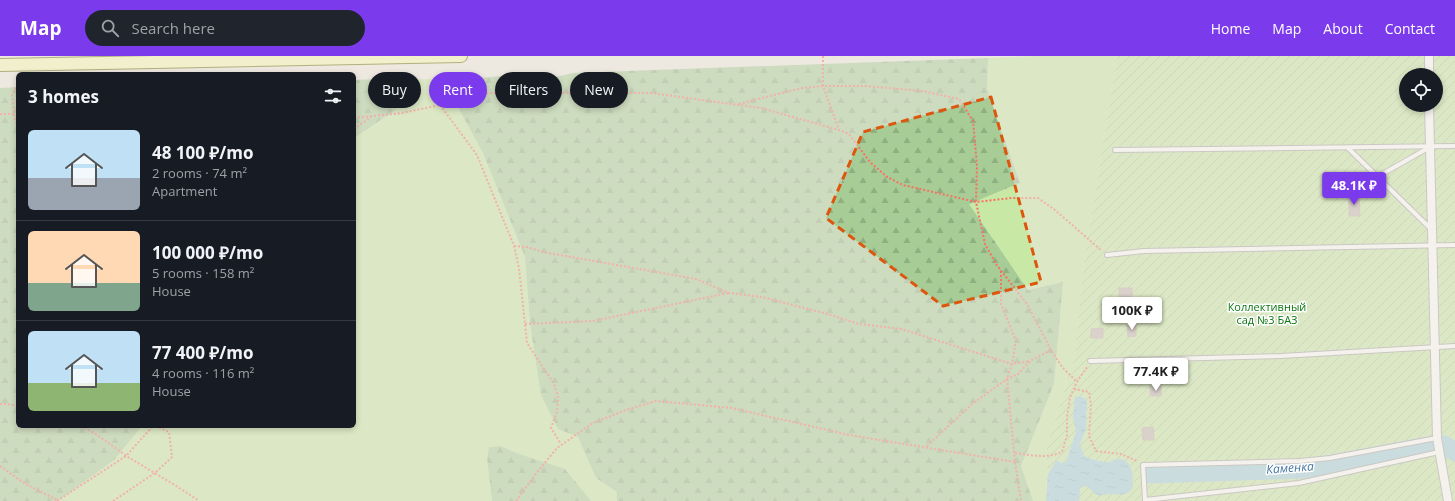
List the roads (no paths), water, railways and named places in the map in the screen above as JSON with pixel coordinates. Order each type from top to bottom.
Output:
[{"type":"main road","points":[[0,65],[461,56]]},
{"type":"street","points":[[1429,56],[1429,68]]},
{"type":"street","points":[[1429,112],[1437,438],[1448,501]]},
{"type":"lane","points":[[1115,150],[1455,146]]},
{"type":"lane","points":[[1377,177],[1430,147]]},
{"type":"lane","points":[[1348,148],[1432,231]]},
{"type":"lane","points":[[1107,255],[1144,251],[1455,245]]},
{"type":"lane","points":[[1090,362],[1281,356],[1455,346]]},
{"type":"lane","points":[[1437,438],[1330,458],[1300,461],[1143,464],[1145,500],[1299,483],[1440,452]]},
{"type":"water","points":[[1080,396],[1087,400],[1086,429],[1080,444],[1084,456],[1105,462],[1118,459],[1124,460],[1130,466],[1133,487],[1126,494],[1100,495],[1084,486],[1080,489],[1079,501],[1046,501],[1048,474],[1056,461],[1062,463],[1066,462],[1075,435],[1076,431],[1073,418],[1075,397]]},
{"type":"waterway","name":"Каменка","points":[[1444,445],[1455,452]]},
{"type":"waterway","name":"Каменка","points":[[1151,474],[1305,469],[1427,446]]},
{"type":"park label","name":"Коллективный сад №3 БАЗ","points":[[1267,313]]}]
